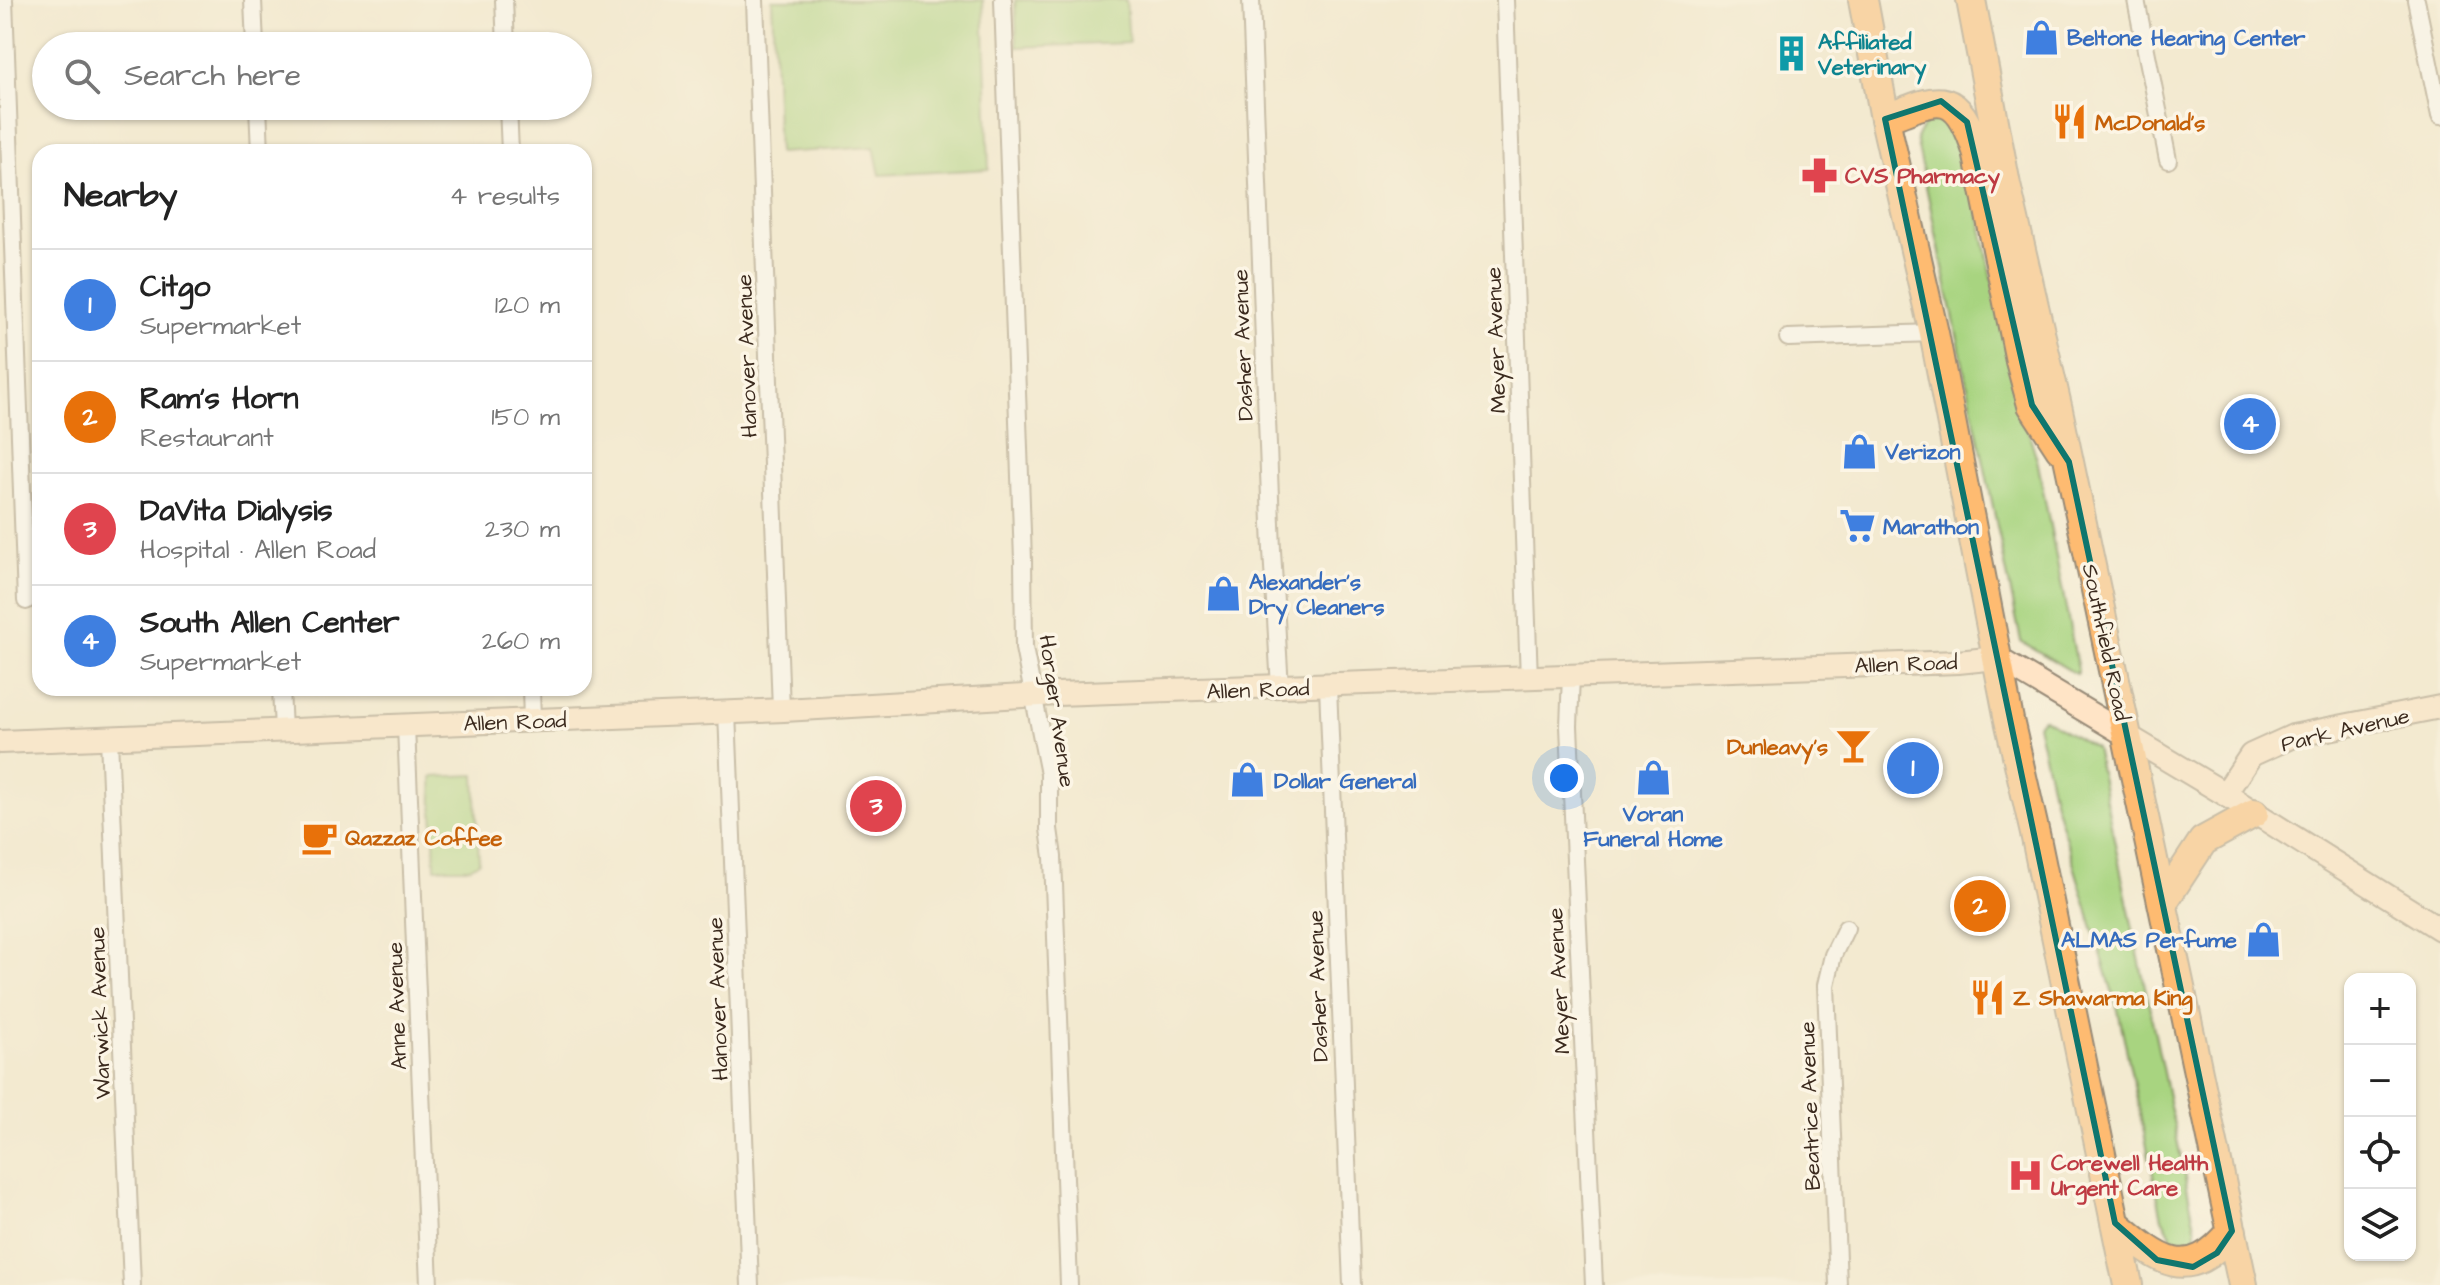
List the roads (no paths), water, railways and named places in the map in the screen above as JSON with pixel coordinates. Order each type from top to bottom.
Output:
[{"type":"highway","points":[[1863,0],[1885,119],[1934,333],[1997,658],[2128,1285]]},
{"type":"highway","name":"Southfield Road","points":[[1971,0],[2006,185],[2069,462],[2243,1285]]},
{"type":"highway","points":[[1885,119],[1917,106],[1941,101],[1957,109],[1967,122],[1977,151],[2020,361],[2032,405],[2069,462]]},
{"type":"highway","points":[[2163,902],[2203,841],[2254,813]]},
{"type":"highway","points":[[2115,1223],[2157,1260],[2184,1268],[2202,1263],[2217,1253],[2232,1231]]},
{"type":"main road","name":"Allen Road","points":[[0,742],[781,710],[1035,696],[1529,679],[1997,658]]},
{"type":"main road","points":[[1997,658],[2225,794],[2440,929]]},
{"type":"main road","name":"Park Avenue","points":[[2225,794],[2251,755],[2293,736],[2440,707]]},
{"type":"street","points":[[4,0],[26,601]]},
{"type":"street","points":[[253,0],[254,32]]},
{"type":"street","points":[[504,0],[505,32]]},
{"type":"street","name":"Hanover Avenue","points":[[755,0],[781,710]]},
{"type":"street","name":"Horger Avenue","points":[[1003,0],[1024,648],[1049,779],[1069,1285]]},
{"type":"street","name":"Dasher Avenue","points":[[1251,0],[1280,688]]},
{"type":"street","name":"Meyer Avenue","points":[[1505,0],[1529,679]]},
{"type":"street","points":[[2136,0],[2168,160]]},
{"type":"street","points":[[2416,0],[2440,116]]},
{"type":"street","points":[[259,120],[260,144]]},
{"type":"street","points":[[509,120],[510,144]]},
{"type":"street","points":[[1788,338],[1934,333]]},
{"type":"street","name":"Meyer Avenue","points":[[1571,675],[1569,726],[1594,1285]]},
{"type":"street","name":"Dasher Avenue","points":[[1328,686],[1352,1285]]},
{"type":"street","points":[[281,696],[283,731]]},
{"type":"street","points":[[531,696],[532,720]]},
{"type":"street","name":"Hanover Avenue","points":[[727,712],[750,1285]]},
{"type":"street","name":"Anne Avenue","points":[[406,726],[429,1285]]},
{"type":"street","name":"Warwick Avenue","points":[[109,738],[132,1285]]},
{"type":"street","name":"Beatrice Avenue","points":[[1838,1285],[1826,985],[1833,955],[1846,928]]},
{"type":"place","name":"Beltone Hearing Center","points":[[2041,37]]},
{"type":"place","name":"Affiliated Veterinary","points":[[1792,54]]},
{"type":"place","name":"McDonald's","points":[[2069,122]]},
{"type":"place","name":"CVS Pharmacy","points":[[1819,175]]},
{"type":"place","name":"South Allen Center","points":[[2250,424]]},
{"type":"place","name":"Verizon","points":[[1859,451]]},
{"type":"place","name":"Marathon","points":[[1857,526]]},
{"type":"place","name":"Alexander’s Dry Cleaners","points":[[1223,594]]},
{"type":"place","name":"Dunleavy’s","points":[[1854,746]]},
{"type":"place","name":"Citgo","points":[[1913,768]]},
{"type":"place","name":"Voran Funeral Home","points":[[1653,777]]},
{"type":"place","name":"Dollar General","points":[[1248,780]]},
{"type":"place","name":"DaVita Dialysis","points":[[876,806]]},
{"type":"place","name":"Qazzaz Coffee","points":[[319,837]]},
{"type":"place","name":"Ram's Horn","points":[[1980,906]]},
{"type":"place","name":"ALMAS Perfume","points":[[2263,939]]},
{"type":"place","name":"Z Shawarma King","points":[[1987,997]]},
{"type":"place","name":"Corewell Health Urgent Care","points":[[2025,1175]]}]
